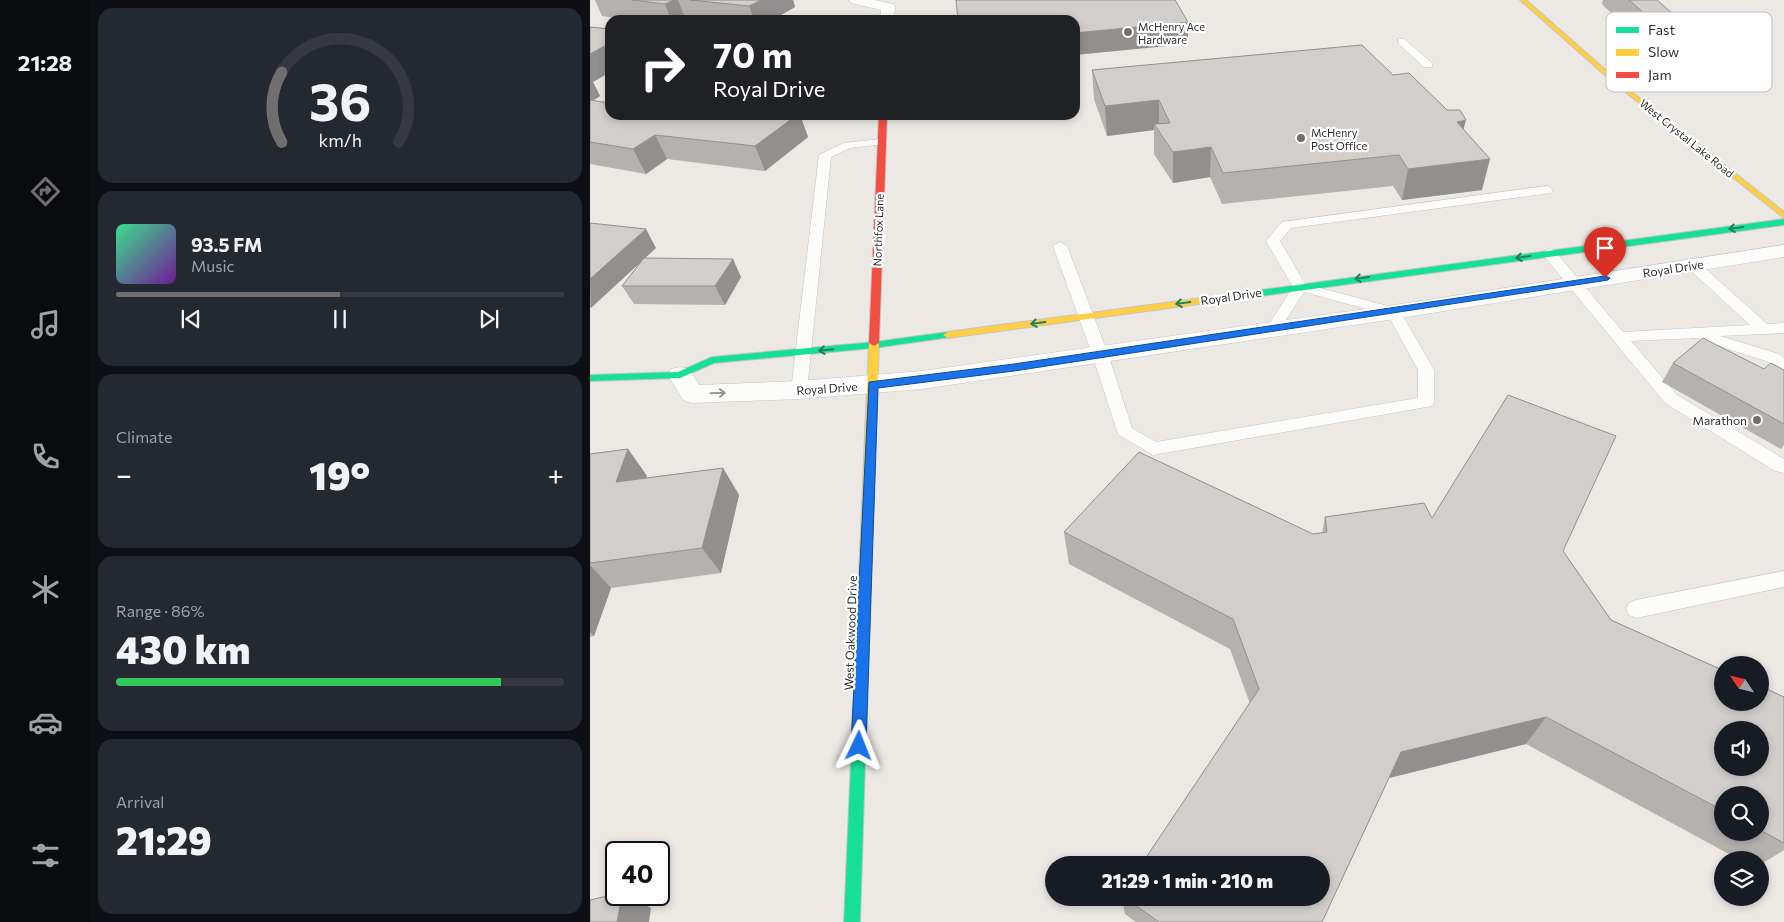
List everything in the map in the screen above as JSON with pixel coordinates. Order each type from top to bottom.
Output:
[{"type":"street","points":[[856,0],[888,7],[887,15]]},
{"type":"street","name":"West Crystal Lake Road","points":[[1523,0],[1606,73]]},
{"type":"street","name":"West Crystal Lake Road","points":[[1629,92],[1784,216]]},
{"type":"street","name":"Northfox Lane","points":[[874,345],[882,120]]},
{"type":"street","name":"Royal Drive","points":[[590,378],[680,374],[712,360],[874,345],[1784,222]]},
{"type":"street","name":"Royal Drive","points":[[680,374],[692,394],[873,385],[1394,312],[1784,251]]},
{"type":"street","name":"West Oakwood Drive","points":[[852,922],[874,345]]},
{"type":"lane","points":[[1401,41],[1428,66]]},
{"type":"lane","points":[[800,390],[825,155],[848,145],[881,142]]},
{"type":"lane","points":[[1060,246],[1100,354],[1125,431],[1153,449],[1426,402],[1426,370],[1394,312],[1300,287],[1273,241],[1287,225],[1547,190]]},
{"type":"lane","points":[[1549,253],[1671,399],[1781,466],[1784,466]]},
{"type":"lane","points":[[1693,265],[1764,330]]},
{"type":"lane","points":[[1273,329],[1300,287]]},
{"type":"lane","points":[[1620,337],[1784,328]]},
{"type":"lane","points":[[1692,333],[1774,358],[1784,367]]},
{"type":"lane","points":[[1636,609],[1784,579]]},
{"type":"building","points":[[632,0],[674,0],[665,4]]},
{"type":"building","points":[[690,0],[761,0],[749,6]]},
{"type":"building","points":[[956,0],[1175,0],[1188,22],[1080,33],[1080,15],[958,15]]},
{"type":"building","points":[[1629,0],[1657,0],[1671,12],[1643,12]]},
{"type":"building","points":[[590,27],[605,28],[605,46],[590,54]]},
{"type":"building","name":"McHenry Post Office","points":[[1362,45],[1393,75],[1409,73],[1447,110],[1460,110],[1466,120],[1457,122],[1490,159],[1408,169],[1399,155],[1223,173],[1211,147],[1173,152],[1154,124],[1170,123],[1159,100],[1105,106],[1092,70]]},
{"type":"building","points":[[590,100],[605,102],[605,120],[790,120],[755,146],[655,135],[633,149],[590,142]]},
{"type":"building","points":[[590,223],[646,229],[590,279]]},
{"type":"building","points":[[644,258],[733,259],[715,286],[622,286]]},
{"type":"building","points":[[1703,338],[1764,369],[1771,363],[1784,370],[1784,424],[1673,363]]},
{"type":"building","points":[[1508,395],[1616,436],[1563,551],[1611,620],[1714,666],[1714,711],[1769,711],[1769,690],[1784,697],[1784,843],[1769,835],[1769,786],[1714,786],[1714,806],[1546,717],[1401,752],[1330,905],[1330,856],[1147,856],[1259,689],[1233,619],[1064,532],[1139,452],[1313,534],[1327,532],[1325,517],[1424,503],[1432,518]]},
{"type":"building","points":[[628,449],[616,482],[723,468],[702,548],[590,563],[590,454]]},
{"type":"building","points":[[605,897],[605,906],[620,906],[617,922],[590,922],[590,900]]},
{"type":"building","points":[[1136,906],[1329,906],[1322,922],[1159,922]]},
{"type":"traffic: fast","points":[[1232,297],[1784,222]]},
{"type":"traffic: fast","points":[[590,378],[680,375],[712,360],[874,345],[948,335]]},
{"type":"traffic: fast","points":[[852,922],[865,576]]},
{"type":"traffic: slow","points":[[1523,0],[1606,73]]},
{"type":"traffic: slow","points":[[1629,92],[1784,216]]},
{"type":"traffic: slow","points":[[948,335],[1232,297]]},
{"type":"traffic: slow","points":[[865,576],[874,343]]},
{"type":"traffic: jam","points":[[874,343],[883,120]]},
{"type":"place","name":"McHenry Ace Hardware","points":[[1128,32]]},
{"type":"place","name":"McHenry Post Office","points":[[1301,138]]},
{"type":"place","name":"Marathon","points":[[1757,420]]},
{"type":"route","points":[[859,746],[873,385],[922,380],[1394,312],[1605,278]]}]
